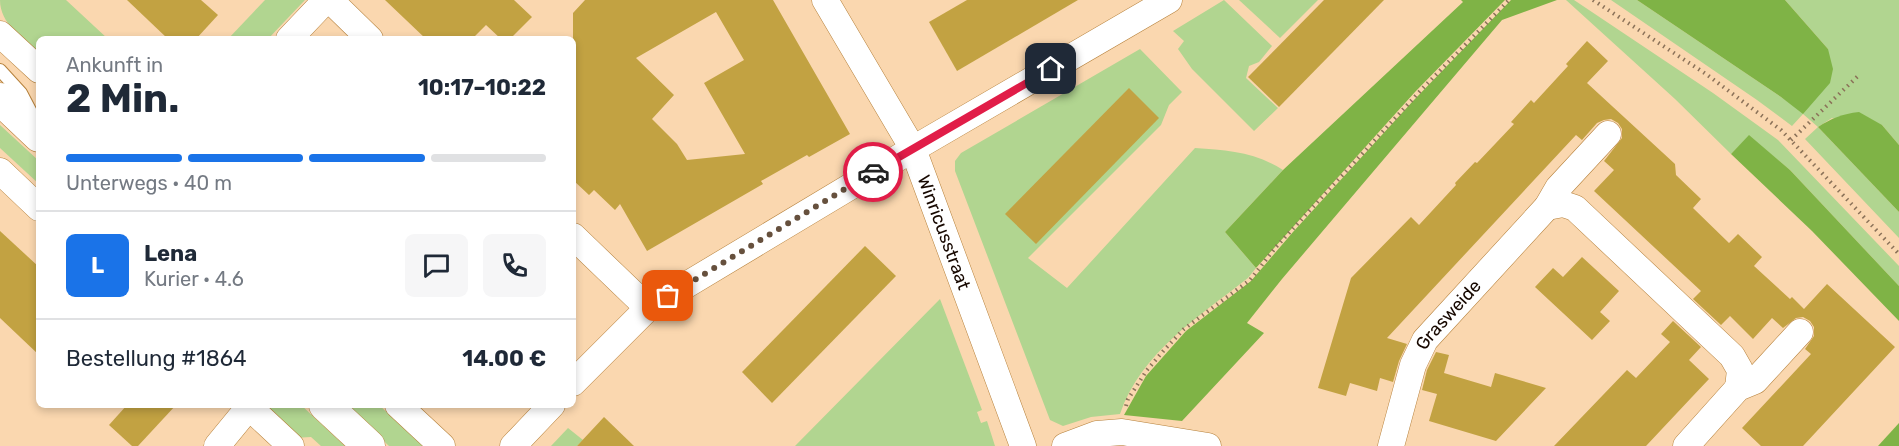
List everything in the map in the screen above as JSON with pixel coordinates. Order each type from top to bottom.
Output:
[{"type":"street","points":[[292,36],[328,0],[367,36]]},
{"type":"street","name":"Winricusstraat","points":[[825,0],[913,148],[1023,446]]},
{"type":"street","points":[[576,380],[648,308],[913,148],[1169,0]]},
{"type":"street","points":[[0,34],[36,67]]},
{"type":"street","points":[[0,99],[36,133]]},
{"type":"street","name":"Grasweide","points":[[1391,446],[1413,365],[1425,340],[1547,207],[1558,188],[1608,134]]},
{"type":"street","points":[[0,171],[36,205]]},
{"type":"street","points":[[1547,207],[1563,204],[1575,208],[1732,356],[1740,370],[1738,388]]},
{"type":"street","points":[[576,239],[648,308]]},
{"type":"street","points":[[1686,446],[1738,388],[1755,381],[1800,332]]},
{"type":"street","points":[[217,446],[246,408]]},
{"type":"street","points":[[250,408],[291,446]]},
{"type":"street","points":[[328,408],[369,446]]},
{"type":"street","points":[[401,408],[442,446]]},
{"type":"street","points":[[513,446],[549,408]]},
{"type":"street","points":[[1065,446],[1097,434],[1118,433],[1208,446]]},
{"type":"lane","points":[[0,70],[21,93],[36,123]]},
{"type":"path","points":[[1118,433],[1128,399],[1147,370],[1165,349],[1184,329],[1250,280],[1282,240],[1422,88],[1509,0]]},
{"type":"path","points":[[1593,0],[1706,74],[1781,130],[1899,254]]},
{"type":"path","points":[[1791,140],[1858,76]]},
{"type":"green space","points":[[0,0],[66,0],[105,36],[36,36],[36,50],[8,23],[1,9]]},
{"type":"green space","points":[[265,0],[305,0],[271,36],[231,36]]},
{"type":"green space","points":[[1224,0],[1272,46],[1259,62],[1249,66],[1246,78],[1278,108],[1254,131],[1192,69],[1178,49],[1184,41],[1173,31]]},
{"type":"green space","points":[[1239,0],[1318,0],[1280,38]]},
{"type":"green space","points":[[1461,0],[1505,0],[1415,92],[1256,268],[1225,232],[1283,170],[1463,2]]},
{"type":"green space","points":[[1511,0],[1557,0],[1502,20],[1282,279],[1247,323],[1264,333],[1182,421],[1124,415],[1146,376],[1186,331],[1251,281],[1413,101]]},
{"type":"green space","points":[[1566,0],[1574,0],[1713,93],[1778,140],[1899,266],[1899,286],[1790,170],[1749,136],[1731,154],[1675,99]]},
{"type":"green space","points":[[1611,0],[1637,0],[1790,103],[1828,49],[1785,0],[1899,0],[1899,145],[1882,125],[1832,118],[1818,127],[1803,114],[1792,126]]},
{"type":"green space","points":[[1637,0],[1785,0],[1828,49],[1833,69],[1830,83],[1803,114]]},
{"type":"green space","points":[[1140,49],[1182,92],[1169,105],[1161,125],[1028,258],[1067,288],[1195,148],[1230,151],[1251,156],[1283,170],[1225,232],[1256,268],[1248,278],[1192,321],[1157,354],[1142,372],[1120,414],[1091,417],[1063,426],[1050,420],[955,171],[955,161],[961,153]]},
{"type":"green space","points":[[1859,112],[1882,125],[1899,145],[1899,212],[1818,127],[1837,117]]},
{"type":"green space","points":[[0,125],[36,158],[36,181],[0,148]]},
{"type":"green space","points":[[1818,127],[1899,212],[1899,238],[1805,139]]},
{"type":"green space","points":[[1749,135],[1790,170],[1899,286],[1899,321],[1812,231],[1731,154]]},
{"type":"green space","points":[[940,299],[982,410],[977,412],[981,423],[987,421],[995,446],[795,446]]},
{"type":"green space","points":[[266,408],[304,408],[345,446],[321,446],[311,437],[294,438],[266,413]]},
{"type":"green space","points":[[349,408],[382,408],[423,446],[389,446]]},
{"type":"green space","points":[[1899,423],[1899,446],[1878,446]]},
{"type":"green space","points":[[568,428],[583,440],[577,446],[551,446]]},
{"type":"building","points":[[127,0],[201,0],[218,15],[199,36],[165,36]]},
{"type":"building","points":[[385,0],[514,0],[532,17],[513,36],[498,36],[486,25],[475,36],[423,36]]},
{"type":"building","points":[[585,0],[773,0],[850,134],[761,181],[763,184],[647,251],[620,204],[615,210],[594,190],[589,195],[576,183],[576,36],[573,36],[573,13]],"holes":[[[716,12],[744,60],[704,83],[745,154],[687,160],[677,144],[652,119],[674,95],[636,58]]]},
{"type":"building","points":[[967,0],[1078,0],[957,71],[929,22]]},
{"type":"building","points":[[1324,0],[1384,0],[1279,107],[1248,77]]},
{"type":"building","points":[[1587,41],[1608,61],[1587,83],[1675,164],[1676,175],[1701,199],[1693,208],[1729,243],[1738,234],[1762,257],[1754,266],[1804,309],[1827,284],[1895,347],[1803,446],[1761,446],[1742,428],[1811,354],[1805,349],[1814,336],[1814,327],[1803,317],[1796,318],[1783,328],[1772,318],[1753,339],[1730,316],[1721,325],[1693,299],[1701,291],[1594,191],[1614,170],[1604,161],[1622,138],[1622,129],[1611,119],[1597,123],[1582,140],[1576,135],[1387,338],[1407,344],[1393,382],[1380,378],[1377,391],[1350,383],[1346,396],[1318,388],[1351,278],[1411,217],[1419,225],[1456,185],[1455,183],[1514,124],[1511,122],[1531,100],[1534,103],[1568,66],[1566,64]]},
{"type":"building","points":[[1129,88],[1159,118],[1036,244],[1005,214]]},
{"type":"building","points":[[0,231],[36,264],[36,352],[0,318]]},
{"type":"building","points":[[865,246],[896,276],[772,403],[742,372]]},
{"type":"building","points":[[1582,257],[1619,291],[1600,312],[1610,321],[1592,340],[1535,287],[1553,268],[1563,277]]},
{"type":"building","points":[[1673,321],[1701,347],[1689,360],[1709,379],[1646,446],[1554,446],[1627,370],[1636,378],[1670,342],[1661,334]]},
{"type":"building","points":[[1436,352],[1449,355],[1444,373],[1491,387],[1495,373],[1546,388],[1496,441],[1429,421],[1437,394],[1422,390],[1427,370]]},
{"type":"building","points":[[124,408],[173,408],[138,446],[132,446],[109,425]]},
{"type":"building","points":[[604,417],[634,446],[577,446]]},
{"type":"way so far","points":[[668,296],[873,172]]},
{"type":"route","points":[[873,172],[1051,69]]}]
